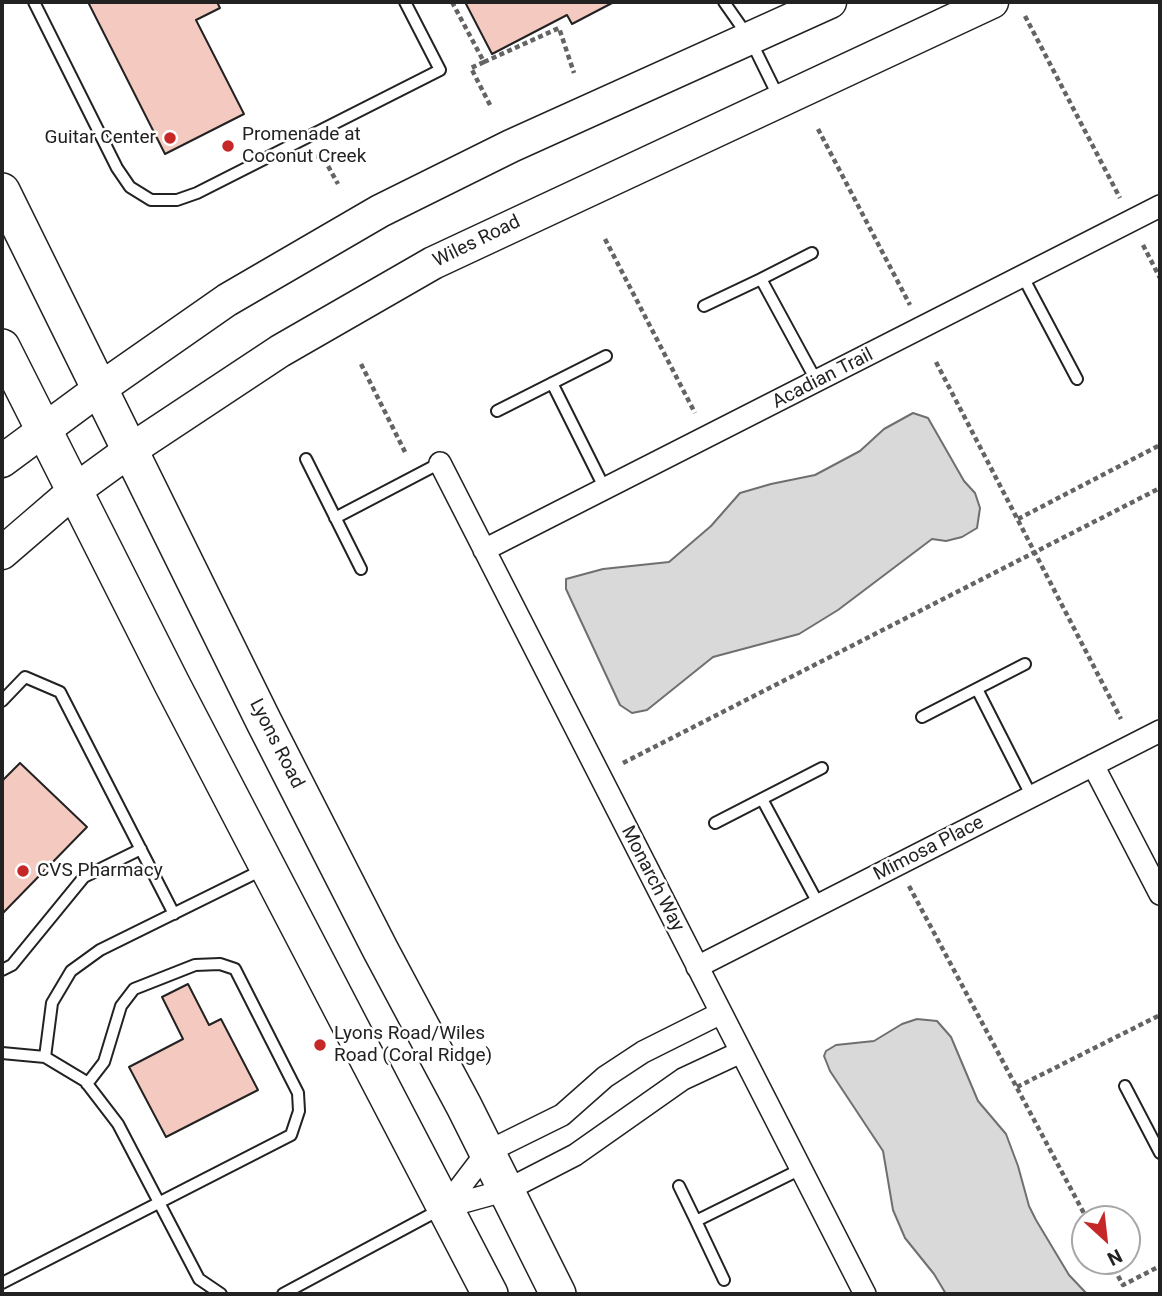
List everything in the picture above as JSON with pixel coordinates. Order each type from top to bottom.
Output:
[{"type":"main road","points":[[2,461],[227,300],[307,251],[380,211],[511,146],[830,2]]},
{"type":"main road","name":"Wiles Road","points":[[2,553],[74,491],[129,451],[280,351],[433,263],[992,2]]},
{"type":"main road","name":"Lyons Road","points":[[2,191],[129,451],[380,949],[507,1190],[558,1294]]},
{"type":"main road","points":[[2,347],[267,867],[490,1294]]},
{"type":"street","name":"Acadian Trail","points":[[484,550],[1160,206]]},
{"type":"street","name":"Monarch Way","points":[[440,463],[865,1294]]},
{"type":"street","name":"Mimosa Place","points":[[698,967],[1160,731]]},
{"type":"street","points":[[1093,765],[1160,894]]},
{"type":"street","points":[[445,1207],[487,1152],[562,1115],[605,1077],[643,1052],[721,1013]]},
{"type":"street","points":[[445,1207],[507,1190],[575,1156],[683,1079],[741,1052]]},
{"type":"lane","points":[[34,2],[117,168],[130,187],[151,200],[177,200],[197,193],[440,70],[405,2]]},
{"type":"lane","points":[[724,2],[750,39],[780,101]]},
{"type":"lane","points":[[704,306],[812,253]]},
{"type":"lane","points":[[1023,276],[1077,379]]},
{"type":"lane","points":[[761,279],[817,382]]},
{"type":"lane","points":[[497,411],[606,356]]},
{"type":"lane","points":[[552,383],[605,489]]},
{"type":"lane","points":[[306,459],[361,569]]},
{"type":"lane","points":[[335,518],[440,463]]},
{"type":"lane","points":[[922,717],[1025,664]]},
{"type":"lane","points":[[2,701],[26,677],[60,692],[174,914]]},
{"type":"lane","points":[[977,689],[1032,797]]},
{"type":"lane","points":[[715,823],[822,768]]},
{"type":"lane","points":[[762,799],[819,905]]},
{"type":"lane","points":[[2,970],[12,965],[84,877],[141,849]]},
{"type":"lane","points":[[46,1057],[52,1003],[71,971],[100,950],[267,867]]},
{"type":"lane","points":[[2,1283],[291,1135],[299,1111],[298,1093],[234,968],[220,964],[195,965],[134,989],[121,1006],[104,1062],[88,1084]]},
{"type":"lane","points":[[2,1053],[46,1057],[88,1084],[118,1124],[199,1279],[221,1294]]},
{"type":"lane","points":[[1125,1086],[1157,1141],[1160,1153]]},
{"type":"lane","points":[[696,1221],[801,1169]]},
{"type":"lane","points":[[679,1186],[724,1280]]},
{"type":"lane","points":[[284,1294],[445,1207]]},
{"type":"path","points":[[452,2],[484,62]]},
{"type":"path","points":[[1025,16],[1120,198]]},
{"type":"path","points":[[491,107],[471,68],[559,28],[574,72]]},
{"type":"path","points":[[818,129],[910,304]]},
{"type":"path","points":[[297,143],[304,155],[323,158],[338,184]]},
{"type":"path","points":[[605,239],[695,413]]},
{"type":"path","points":[[1143,245],[1160,278]]},
{"type":"path","points":[[936,362],[1121,719]]},
{"type":"path","points":[[361,364],[405,452]]},
{"type":"path","points":[[1018,519],[1160,445]]},
{"type":"path","points":[[623,764],[1160,488]]},
{"type":"path","points":[[909,886],[1080,1205]]},
{"type":"path","points":[[1017,1087],[1160,1015]]},
{"type":"path","points":[[1123,1285],[1160,1266]]},
{"type":"path","points":[[1118,1275],[1127,1294]]},
{"type":"shaded area","points":[[913,413],[928,418],[964,481],[975,493],[980,508],[977,528],[962,537],[946,541],[932,539],[838,610],[799,634],[713,657],[647,710],[632,713],[620,705],[566,589],[566,579],[603,569],[669,562],[711,526],[740,493],[815,475],[860,451],[884,429]]},
{"type":"shaded area","points":[[917,1019],[937,1021],[951,1037],[978,1101],[1006,1134],[1036,1220],[1069,1275],[1087,1294],[946,1294],[934,1274],[905,1238],[893,1210],[883,1151],[830,1071],[824,1056],[826,1051],[836,1045],[874,1041],[902,1024]]},
{"type":"building","points":[[88,2],[217,2],[220,8],[196,20],[244,114],[165,154]]},
{"type":"building","points":[[465,2],[614,2],[572,24],[567,15],[492,54]]},
{"type":"building","name":"CVS Pharmacy","points":[[20,763],[87,827],[2,914],[2,781]]},
{"type":"building","points":[[188,984],[209,1025],[221,1019],[258,1090],[166,1137],[129,1067],[183,1039],[162,997]]},
{"type":"place","name":"Guitar Center","points":[[170,138]]},
{"type":"place","name":"Promenade at Coconut Creek","points":[[228,146]]},
{"type":"place","name":"CVS Pharmacy","points":[[23,871]]},
{"type":"place","name":"Lyons Road/Wiles Road (Coral Ridge)","points":[[320,1045]]}]
